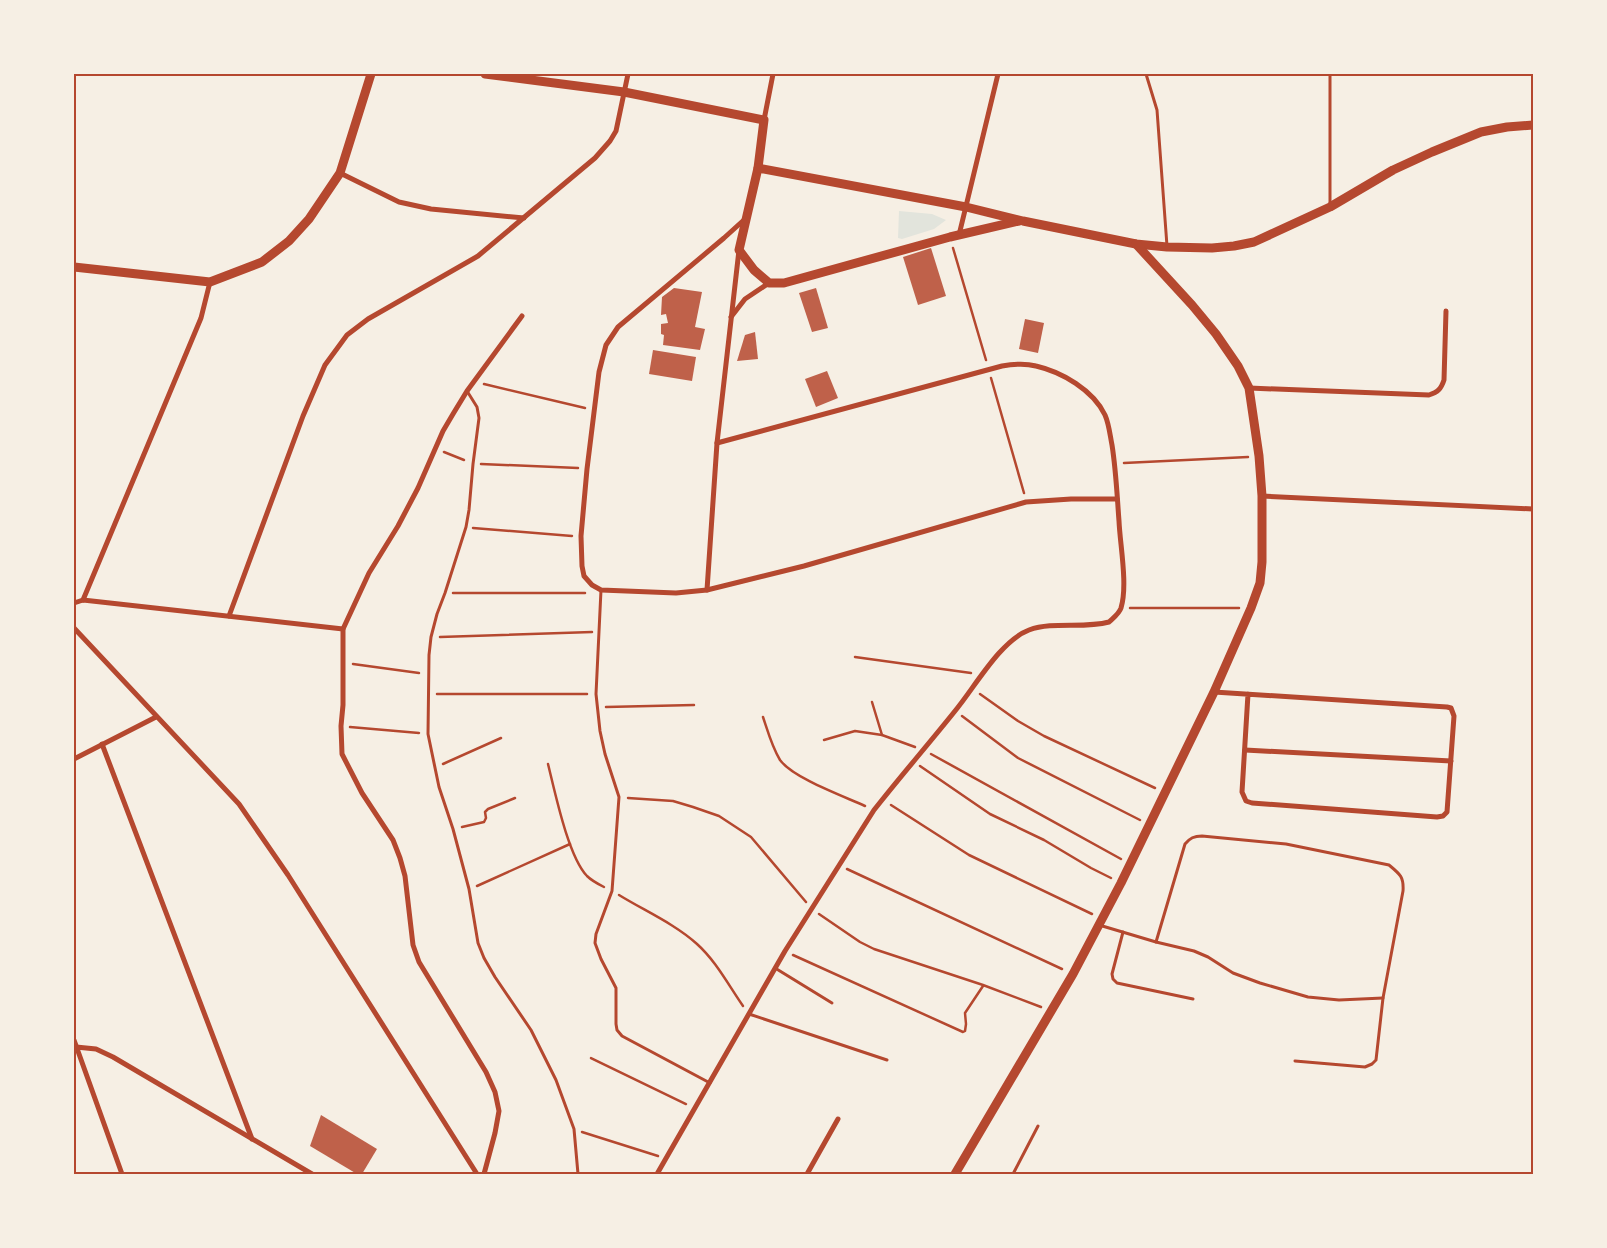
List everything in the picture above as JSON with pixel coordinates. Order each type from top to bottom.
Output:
[{"type":"street","points":[[74,267],[210,282],[262,262],[289,241],[309,219],[340,173],[371,74]]},
{"type":"street","points":[[484,74],[624,92],[764,120]]},
{"type":"street","points":[[229,616],[303,416],[325,365],[347,335],[368,319],[478,256],[595,158],[610,141],[616,130],[628,74]]},
{"type":"street","points":[[707,590],[717,443],[739,250],[758,168],[764,120],[773,74]]},
{"type":"street","points":[[959,235],[998,74]]},
{"type":"street","points":[[758,168],[966,207],[1023,221],[1136,244],[1212,248],[1254,242],[1330,207],[1393,170],[1481,132],[1533,125]]},
{"type":"street","points":[[340,173],[400,202],[431,208],[524,218]]},
{"type":"street","points":[[746,218],[618,327],[606,346],[599,372],[594,410],[582,536],[582,566],[587,581],[601,592],[676,593],[707,590],[804,566],[1026,502],[1071,499],[1117,499]]},
{"type":"street","points":[[731,317],[745,298],[769,283],[784,283],[959,235],[1023,221]]},
{"type":"street","points":[[955,1174],[1073,974],[1122,883],[1214,692],[1260,583],[1262,562],[1262,496],[1259,456],[1249,388],[1238,366],[1216,334],[1136,244]]},
{"type":"street","points":[[739,250],[754,270],[769,283]]},
{"type":"street","points":[[83,600],[201,318],[210,282]]},
{"type":"street","points":[[1249,388],[1429,395],[1437,392],[1442,387],[1444,380],[1446,311]]},
{"type":"street","points":[[484,1174],[499,1111],[495,1092],[486,1072],[419,962],[414,945],[405,876],[400,858],[393,840],[362,793],[342,754],[340,726],[343,705],[343,629],[369,573],[398,526],[443,431],[473,382],[522,316]]},
{"type":"street","points":[[657,1174],[785,951],[874,810],[955,711],[982,674],[1014,638],[1030,630],[1049,626],[1104,623],[1114,618],[1120,608],[1124,584],[1115,463],[1107,422],[1096,401],[1080,387],[1054,372],[1035,366],[1014,364],[995,367],[717,443]]},
{"type":"street","points":[[1262,496],[1533,510]]},
{"type":"street","points":[[74,603],[83,600],[343,629]]},
{"type":"street","points":[[74,628],[239,804],[288,875],[476,1174]]},
{"type":"street","points":[[1214,692],[1248,694],[1447,707],[1451,708],[1454,716],[1447,812],[1437,818],[1246,801],[1242,792],[1248,694]]},
{"type":"street","points":[[74,759],[156,717]]},
{"type":"street","points":[[102,744],[252,1139]]},
{"type":"street","points":[[1245,750],[1452,761]]},
{"type":"street","points":[[74,1040],[122,1174]]},
{"type":"street","points":[[75,1047],[96,1050],[112,1057],[312,1174]]},
{"type":"street","points":[[807,1174],[838,1119]]},
{"type":"lane","points":[[1146,74],[1157,110],[1167,247]]},
{"type":"lane","points":[[1330,74],[1330,207]]},
{"type":"lane","points":[[467,391],[477,407],[479,418],[469,510],[466,527],[431,637],[428,674],[428,734],[444,806],[453,829],[469,889],[478,943],[484,958],[532,1030],[556,1080],[574,1129],[578,1174]]},
{"type":"lane","points":[[601,592],[598,632],[597,707],[605,754],[619,797],[612,891],[596,934],[595,943],[601,960],[616,988],[617,1030],[622,1036],[710,1083]]},
{"type":"lane","points":[[1156,942],[1185,844],[1194,836],[1286,844],[1389,865],[1399,873],[1403,882],[1383,998],[1376,1060],[1366,1067],[1295,1061]]},
{"type":"lane","points":[[1101,922],[1123,932],[1156,942],[1194,950],[1233,973],[1308,997],[1339,1000],[1383,998]]},
{"type":"lane","points":[[1123,932],[1112,974],[1113,979],[1118,983],[1193,999]]},
{"type":"lane","points":[[775,968],[832,1003]]},
{"type":"lane","points":[[748,1014],[887,1060]]},
{"type":"lane","points":[[1012,1174],[1038,1126]]},
{"type":"path","points":[[473,382],[594,410]]},
{"type":"path","points":[[436,449],[473,464],[587,469]]},
{"type":"path","points":[[1115,463],[1259,456]]},
{"type":"path","points":[[466,527],[582,536]]},
{"type":"path","points":[[445,593],[601,592]]},
{"type":"path","points":[[1120,608],[1251,608]]},
{"type":"path","points":[[431,637],[598,632]]},
{"type":"path","points":[[855,658],[982,674]]},
{"type":"path","points":[[342,662],[428,674]]},
{"type":"path","points":[[972,688],[1018,721],[1044,736],[1165,793]]},
{"type":"path","points":[[428,694],[596,694]]},
{"type":"path","points":[[872,702],[882,735]]},
{"type":"path","points":[[597,707],[694,705]]},
{"type":"path","points":[[955,711],[1018,758],[1150,825]]},
{"type":"path","points":[[763,717],[772,746],[781,762],[794,774],[874,810]]},
{"type":"path","points":[[340,726],[428,734]]},
{"type":"path","points":[[824,740],[855,730],[882,735],[922,750],[1131,865]]},
{"type":"path","points":[[435,768],[501,738]]},
{"type":"path","points":[[913,761],[990,814],[1044,840],[1091,868],[1122,883]]},
{"type":"path","points":[[548,764],[570,844],[580,865],[588,876],[678,930],[698,945],[713,963],[748,1014]]},
{"type":"path","points":[[619,797],[673,801],[719,816],[751,837],[811,908],[860,942],[874,949],[1051,1011]]},
{"type":"path","points":[[453,829],[484,822],[486,810],[516,798]]},
{"type":"path","points":[[882,800],[969,855],[1101,922]]},
{"type":"path","points":[[469,889],[570,844]]},
{"type":"path","points":[[839,865],[1073,974]]},
{"type":"path","points":[[785,951],[963,1032],[965,1031],[966,1024],[965,1013],[983,986]]},
{"type":"path","points":[[591,1058],[694,1107]]},
{"type":"path","points":[[574,1129],[666,1158]]},
{"type":"shaded area","points":[[899,211],[932,214],[946,220],[934,229],[902,239],[898,238]]},
{"type":"building","points":[[931,248],[946,296],[918,305],[903,257]]},
{"type":"building","points":[[674,288],[702,292],[695,327],[705,329],[700,350],[663,345],[664,335],[661,334],[661,324],[668,323],[666,314],[661,315],[662,297]]},
{"type":"building","points":[[816,288],[828,328],[812,332],[799,293]]},
{"type":"building","points":[[1025,319],[1044,323],[1038,353],[1019,349]]},
{"type":"building","points":[[755,332],[758,359],[737,361],[745,335]]},
{"type":"building","points":[[653,350],[696,357],[692,381],[649,374]]},
{"type":"building","points":[[827,371],[838,398],[816,407],[805,379]]},
{"type":"building","points":[[321,1115],[377,1149],[362,1174],[357,1174],[310,1146]]}]
